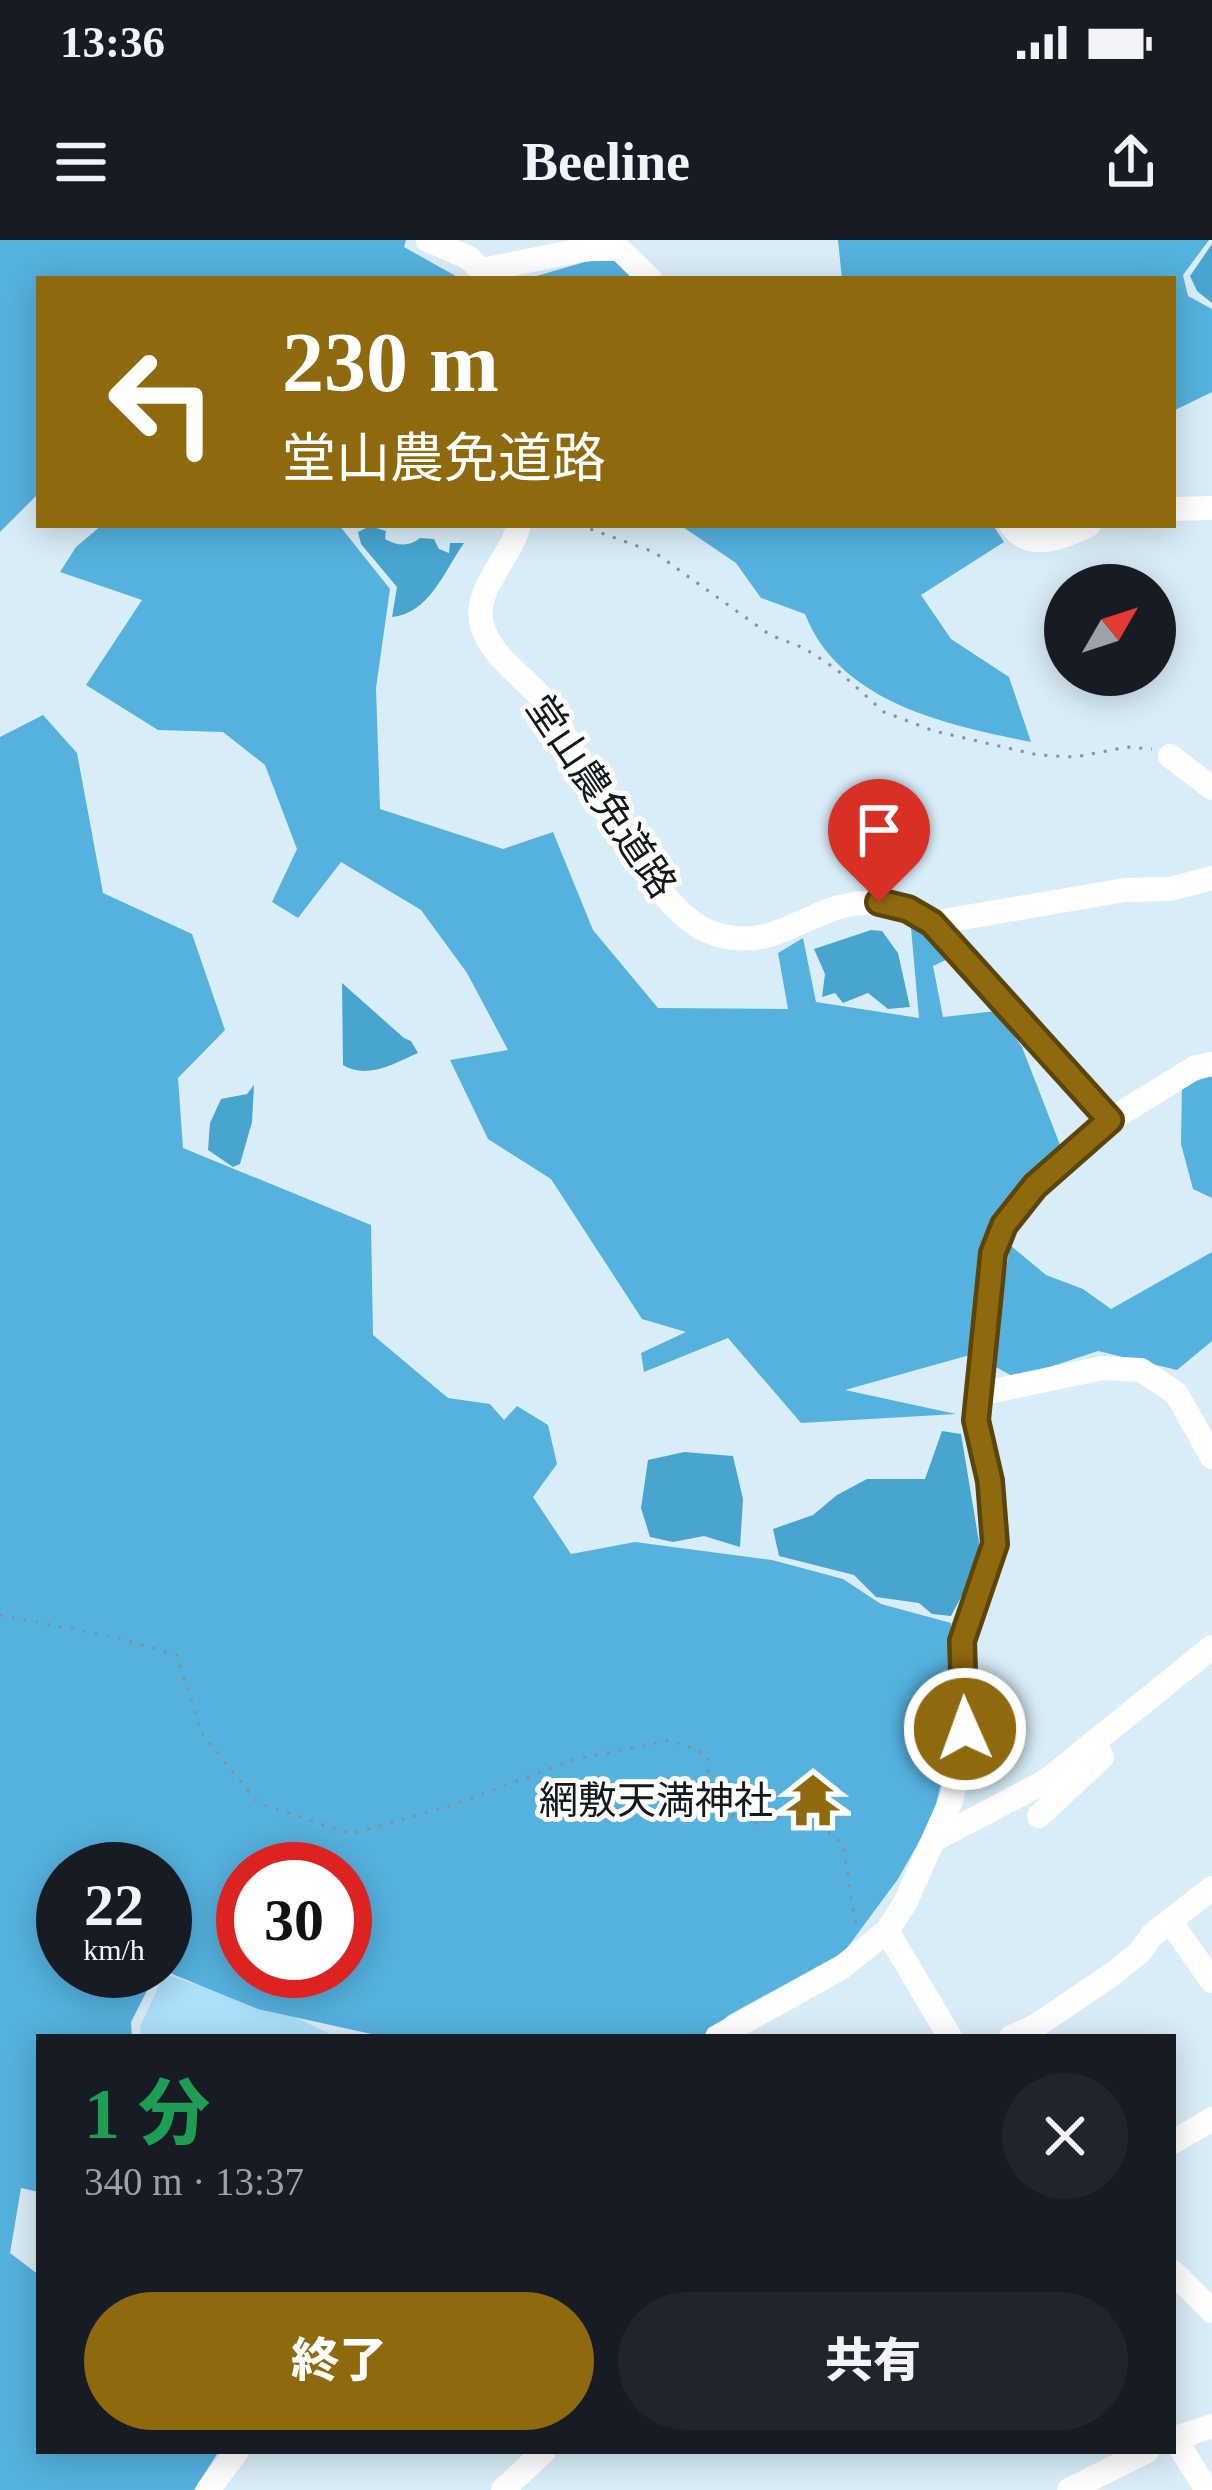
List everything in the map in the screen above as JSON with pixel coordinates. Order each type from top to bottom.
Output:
[{"type":"street","points":[[428,240],[469,258],[485,275],[586,250],[619,249],[647,276]]},
{"type":"street","points":[[1176,509],[1212,508]]},
{"type":"street","name":"堂山農免道路","points":[[518,528],[480,602],[487,638],[546,702],[598,798],[657,885],[694,925],[713,934],[757,938],[835,906],[879,902],[908,909],[932,923],[1110,1120]]},
{"type":"street","points":[[1013,528],[1018,535],[1040,542],[1080,528]]},
{"type":"street","points":[[1170,756],[1212,788]]},
{"type":"street","points":[[932,923],[1125,890],[1170,889],[1212,878]]},
{"type":"street","points":[[722,2034],[860,1955],[887,1930],[905,1904],[952,1798],[962,1749],[962,1641],[995,1544],[990,1481],[976,1420],[993,1253],[1004,1225],[1035,1186],[1110,1120],[1196,1067],[1212,1064]]},
{"type":"street","points":[[979,1394],[1102,1368],[1141,1370],[1176,1393],[1212,1457]]},
{"type":"street","points":[[934,1840],[1046,1780],[1212,1647]]},
{"type":"street","points":[[1039,1816],[1102,1757],[1095,1743]]},
{"type":"street","points":[[1018,2034],[1114,1973],[1212,1888]]},
{"type":"street","points":[[1170,1921],[1212,1981]]},
{"type":"street","points":[[887,1930],[948,2034]]},
{"type":"street","points":[[1176,2140],[1212,2119]]},
{"type":"street","points":[[1176,2275],[1212,2311]]},
{"type":"street","points":[[1176,2437],[1212,2426]]},
{"type":"street","points":[[1176,2441],[1207,2490]]},
{"type":"street","points":[[208,2490],[235,2454]]},
{"type":"street","points":[[503,2490],[541,2454]]},
{"type":"street","points":[[1070,2490],[1140,2454]]},
{"type":"path","points":[[587,528],[654,552],[770,635],[836,669],[884,712],[934,730],[1038,755],[1075,757],[1127,747],[1150,748],[1170,756]]},
{"type":"path","points":[[0,1615],[177,1654],[201,1732],[258,1802],[351,1834],[453,1805],[576,1759],[671,1740],[707,1754],[712,1809],[759,1824],[801,1810],[843,1844],[860,1955]]},
{"type":"shaded area","points":[[0,240],[406,240],[404,247],[456,276],[36,276],[36,496],[0,532]]},
{"type":"shaded area","points":[[838,240],[1209,240],[1183,275],[1188,296],[1212,309],[1212,392],[1176,410],[1176,276],[842,276]]},
{"type":"shaded area","points":[[1212,244],[1212,303],[1197,291],[1190,276]]},
{"type":"shaded area","points":[[617,258],[638,276],[536,276]]},
{"type":"shaded area","points":[[98,528],[341,528],[390,589],[376,688],[380,809],[503,849],[553,832],[593,930],[658,1008],[788,1009],[778,953],[803,938],[816,1002],[919,1018],[911,928],[931,935],[950,958],[933,966],[943,1017],[996,1011],[1022,1047],[1062,1150],[1008,1203],[977,1353],[845,1390],[956,1414],[801,1423],[728,1338],[644,1372],[641,1353],[686,1332],[642,1319],[551,1179],[488,1139],[450,1060],[508,1050],[467,973],[421,910],[341,862],[298,918],[272,902],[297,849],[265,765],[223,732],[158,730],[86,685],[142,600],[60,572],[76,547]]},
{"type":"shaded area","points":[[376,528],[386,531],[385,539],[398,544],[434,539],[439,549],[449,553],[450,543],[464,543],[426,599],[392,617],[397,587],[361,544],[358,532]]},
{"type":"shaded area","points":[[684,528],[995,528],[1004,542],[921,595],[951,639],[1009,677],[1031,742],[932,717],[870,689],[821,644],[805,614],[761,598],[736,563]]},
{"type":"shaded area","points":[[43,715],[77,753],[103,893],[192,934],[225,1030],[178,1078],[183,1148],[371,1225],[373,1335],[448,1398],[490,1404],[504,1420],[517,1406],[548,1425],[557,1464],[533,1497],[571,1554],[635,1542],[772,1560],[843,1579],[881,1604],[951,1623],[955,1726],[933,1817],[898,1879],[844,1952],[729,2015],[706,2034],[371,2034],[258,2009],[231,1998],[372,1998],[372,1842],[216,1842],[216,1992],[192,1982],[192,1842],[36,1842],[36,1998],[143,1998],[131,2022],[132,2034],[36,2034],[36,2191],[21,2188],[10,2253],[36,2273],[36,2454],[217,2454],[194,2490],[0,2490],[0,737]]},
{"type":"shaded area","points":[[871,930],[882,931],[898,953],[910,1007],[888,1009],[868,993],[843,1003],[835,993],[822,997],[825,974],[814,949]]},
{"type":"shaded area","points":[[342,983],[411,1041],[418,1053],[371,1070],[343,1065]]},
{"type":"shaded area","points":[[1212,1076],[1212,1198],[1193,1189],[1181,1144],[1182,1085]]},
{"type":"shaded area","points":[[254,1085],[252,1122],[240,1164],[233,1167],[208,1150],[210,1123],[221,1099],[247,1094]]},
{"type":"shaded area","points":[[1010,1245],[1046,1275],[1083,1289],[1111,1309],[1212,1252],[1212,1341],[1177,1370],[1098,1351],[1016,1378],[992,1365]]},
{"type":"shaded area","points":[[942,1431],[961,1434],[979,1542],[977,1567],[951,1616],[932,1614],[919,1603],[876,1597],[854,1575],[779,1556],[773,1529],[813,1515],[867,1479],[925,1479]]},
{"type":"shaded area","points":[[684,1452],[733,1456],[743,1499],[740,1547],[704,1536],[673,1542],[650,1537],[641,1508],[648,1460]]},
{"type":"shaded area","points":[[192,1983],[216,1990],[216,1998],[240,1998],[287,2013],[330,2034],[141,2034],[153,1998],[192,1998]]},
{"type":"place","name":"網敷天満神社","points":[[813,1800]]},
{"type":"route","points":[[879,902],[908,909],[932,923],[1110,1120],[1035,1186],[1004,1225],[993,1253],[976,1420],[990,1481],[995,1544],[962,1641],[965,1729]]}]
